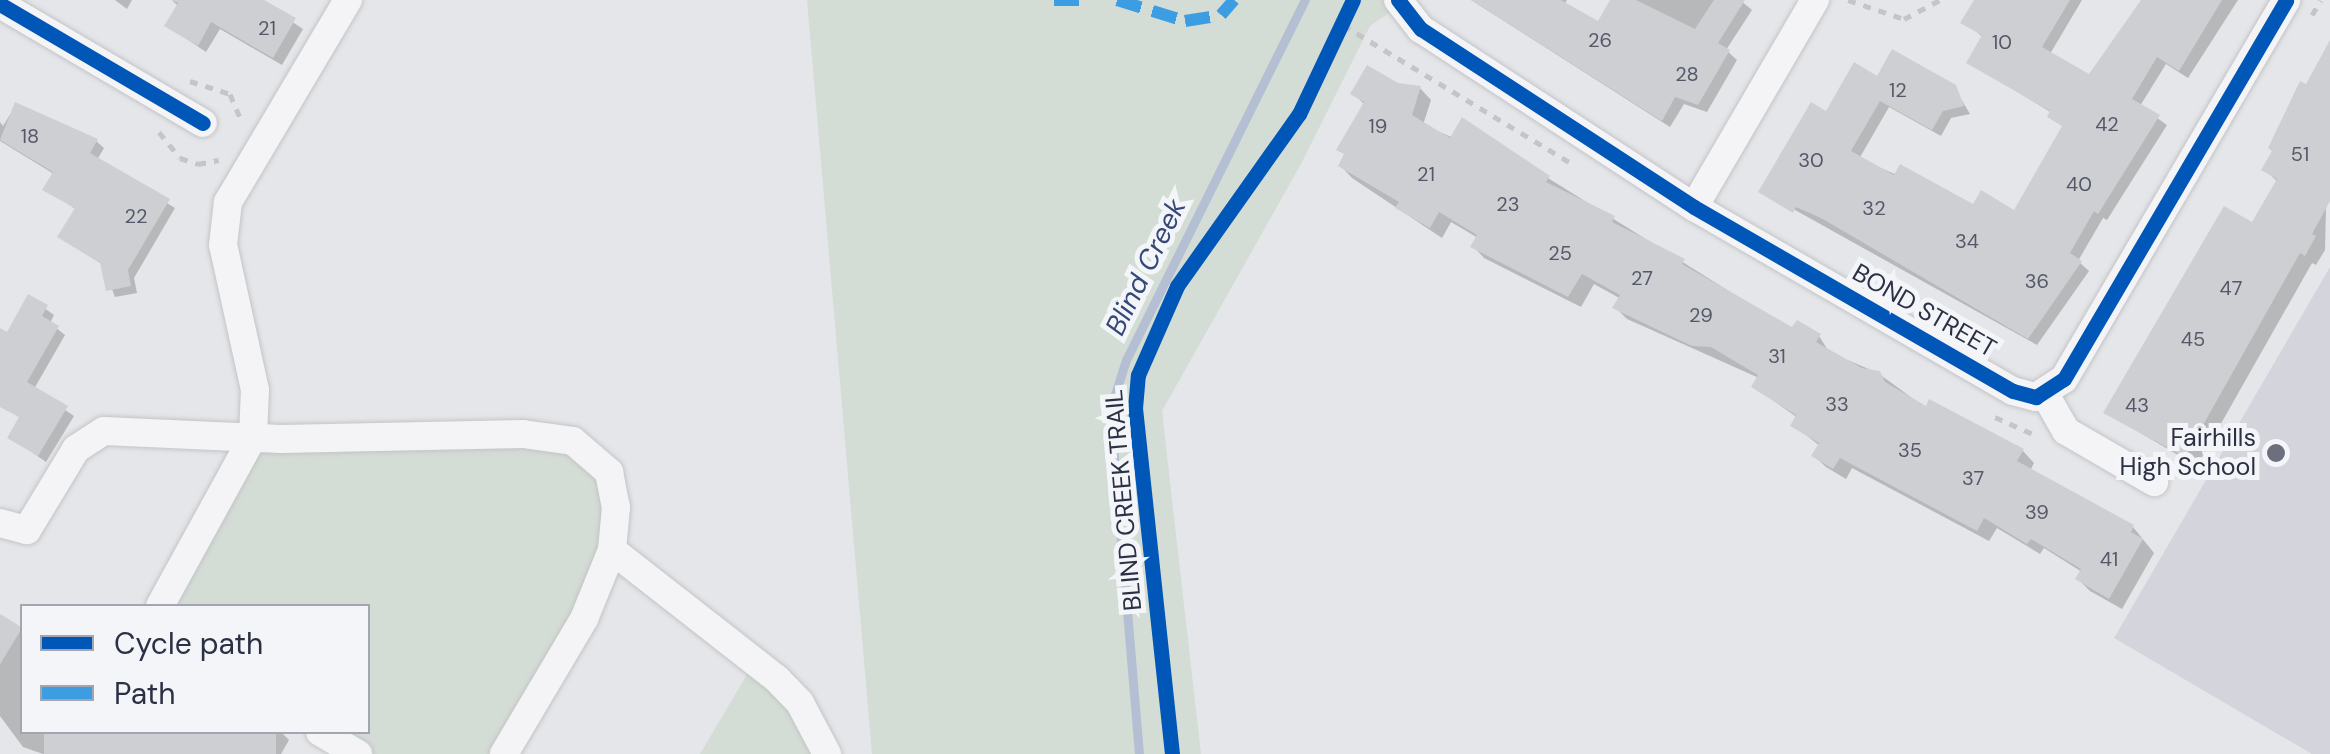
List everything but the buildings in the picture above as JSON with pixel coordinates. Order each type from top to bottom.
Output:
[{"type":"street","points":[[161,604],[253,437],[255,390],[223,244],[224,215],[348,0]]},
{"type":"street","name":"BOND STREET","points":[[1398,0],[1422,28],[1694,207],[2014,391],[2046,396]]},
{"type":"street","points":[[1694,207],[1816,0]]},
{"type":"street","points":[[2154,482],[2060,426],[2046,396],[2064,379],[2286,0]]},
{"type":"street","points":[[0,4],[203,123]]},
{"type":"street","points":[[0,523],[27,530],[76,449],[95,434],[523,434],[573,441],[610,472],[616,507],[612,550],[584,618],[504,754]]},
{"type":"street","points":[[612,550],[777,680],[800,703],[827,754]]},
{"type":"street","points":[[323,734],[358,754]]},
{"type":"path","points":[[1848,0],[1904,20],[1939,0]]},
{"type":"path","points":[[2311,17],[2321,0]]},
{"type":"path","points":[[1342,26],[1577,168]]},
{"type":"path","points":[[1982,409],[2034,435],[2060,426]]},
{"type":"shaded area","points":[[807,0],[1398,0],[1399,6],[1370,26],[1301,164],[1162,411],[1201,754],[872,754]]},
{"type":"shaded area","name":"Fairhills High School","points":[[2330,267],[2330,754],[2312,754],[2114,638]]},
{"type":"shaded area","points":[[543,442],[587,458],[607,496],[603,556],[495,754],[371,754],[337,734],[370,734],[370,604],[173,604],[256,447]]},
{"type":"shaded area","points":[[752,666],[786,698],[820,754],[700,754]]},
{"type":"waterway","name":"Blind Creek","points":[[1139,754],[1110,410],[1126,360],[1305,0]]},
{"type":"marked path","points":[[1054,0],[1091,0]]},
{"type":"marked path","points":[[1117,0],[1185,21],[1221,15],[1234,0]]},
{"type":"cycle path","name":"BLIND CREEK TRAIL","points":[[1172,754],[1135,408],[1138,375],[1177,286],[1299,114],[1353,0]]},
{"type":"cycle path","points":[[1398,0],[1421,29],[1694,207],[2013,391],[2036,397],[2064,379],[2286,0]]},
{"type":"cycle path","points":[[0,4],[203,123]]},
{"type":"place","name":"Fairhills High School","points":[[2276,453]]}]
